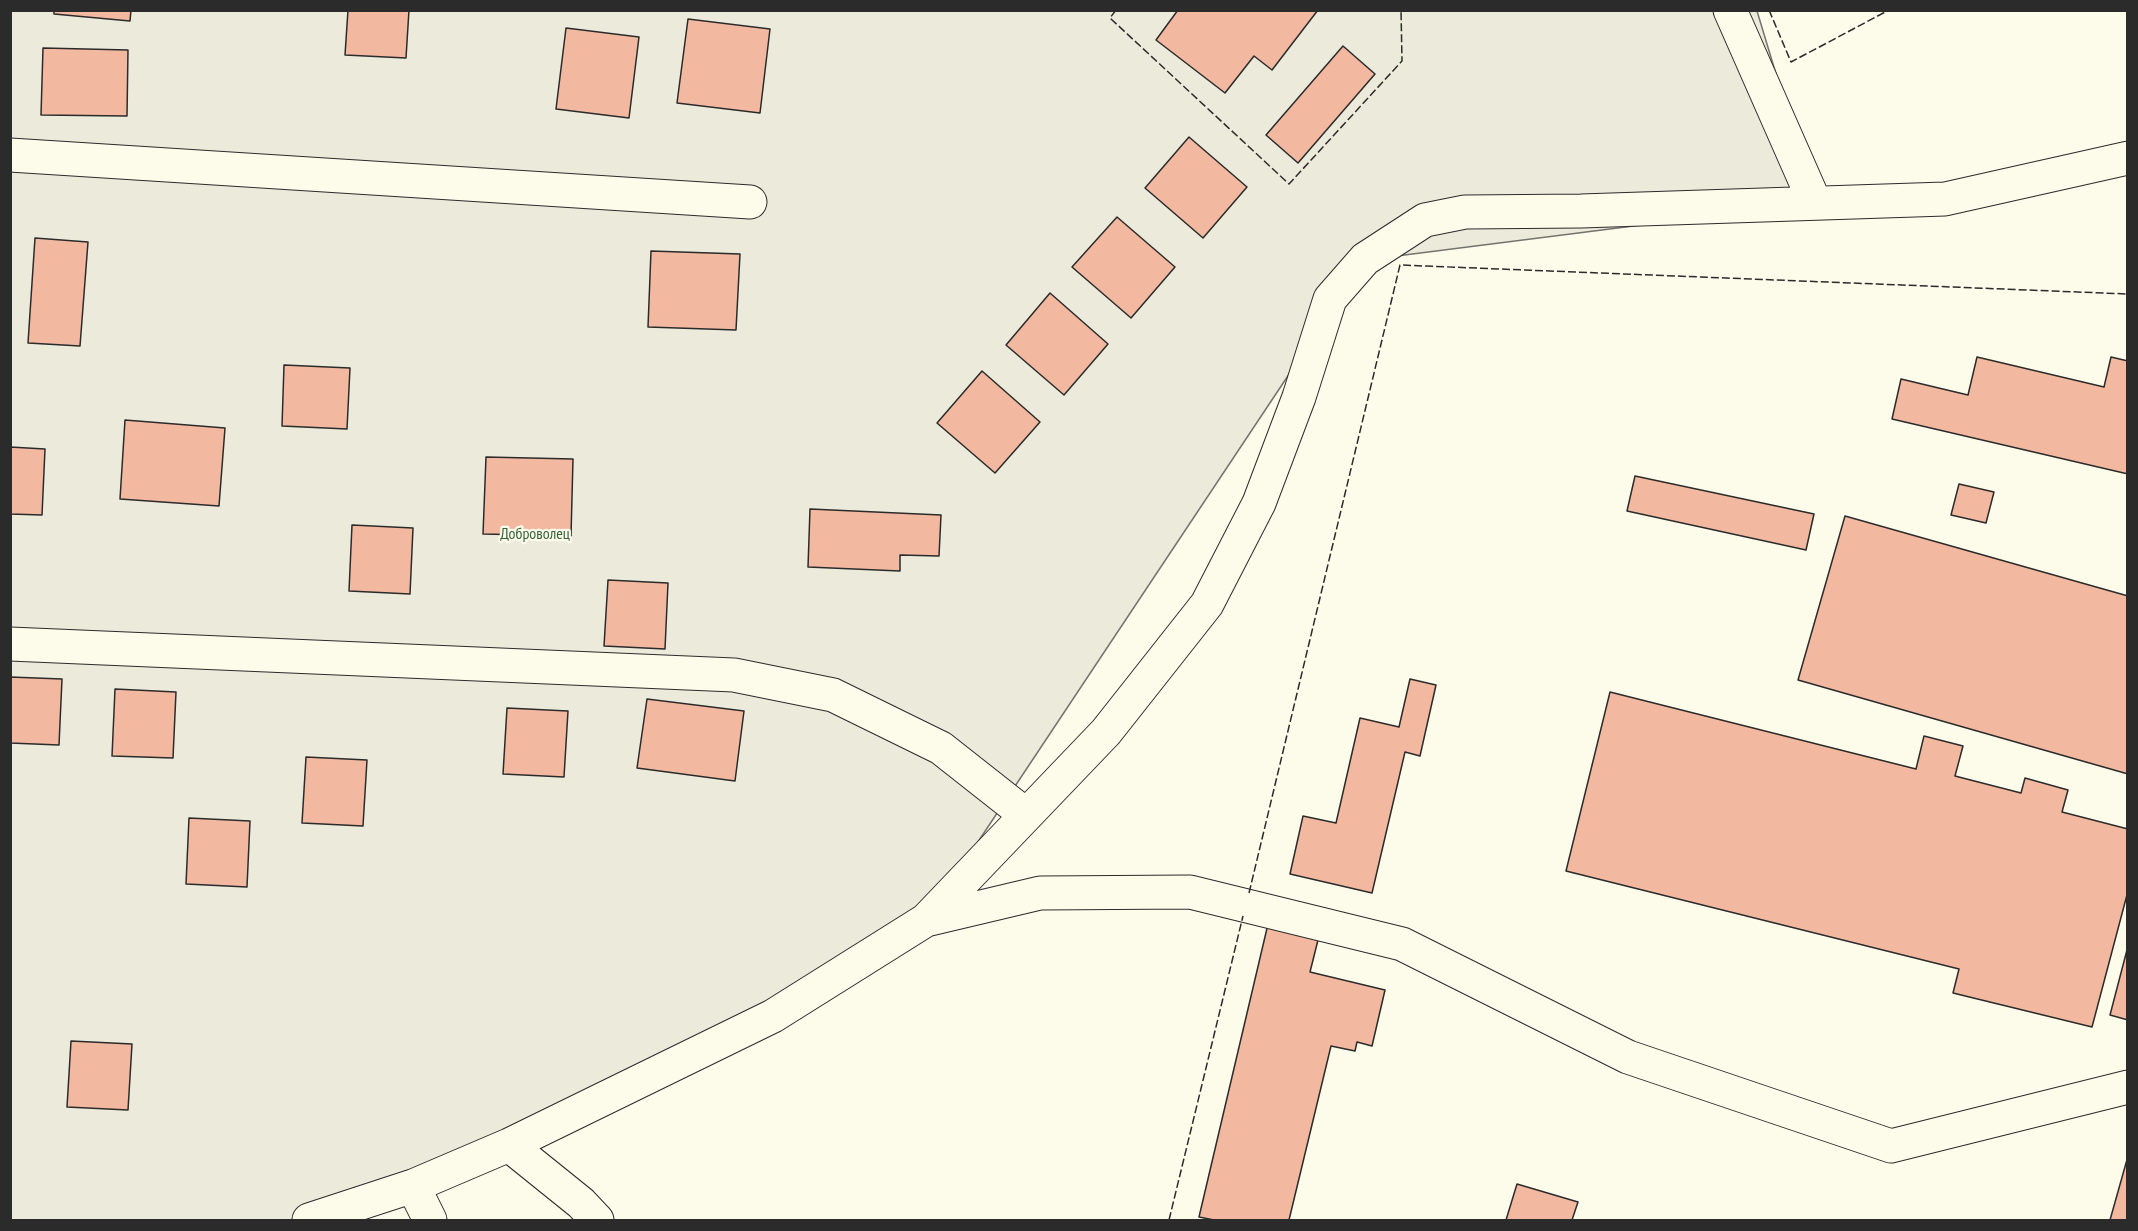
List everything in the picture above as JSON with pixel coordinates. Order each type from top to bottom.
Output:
[{"type":"street","points":[[1730,10],[1815,203]]},
{"type":"street","points":[[10,155],[750,202]]},
{"type":"street","points":[[309,1221],[413,1186],[509,1145],[773,1016],[926,920],[1106,732],[1207,604],[1259,503],[1299,397],[1329,299],[1365,260],[1425,220],[1465,212],[1581,211],[1945,199],[2127,158]]},
{"type":"street","points":[[10,644],[734,675],[834,695],[941,748],[1026,815]]},
{"type":"street","points":[[926,920],[1040,893],[1190,892],[1402,944],[1628,1057],[1891,1146],[2127,1087]]},
{"type":"street","points":[[509,1145],[581,1203],[597,1221]]},
{"type":"street","points":[[413,1186],[430,1221]]},
{"type":"green space","name":"Доброволец","points":[[10,11],[1757,11],[1815,203],[1365,260],[926,920],[413,1186],[292,1220],[11,1220]]},
{"type":"building","points":[[54,10],[131,10],[130,21],[54,14]]},
{"type":"building","points":[[348,10],[409,10],[406,58],[345,55]]},
{"type":"building","points":[[1178,10],[1318,10],[1272,70],[1254,56],[1225,93],[1156,40]]},
{"type":"building","points":[[688,19],[770,29],[760,113],[677,103]]},
{"type":"building","points":[[566,28],[639,37],[629,118],[556,109]]},
{"type":"building","points":[[1343,46],[1375,74],[1298,163],[1266,135]]},
{"type":"building","points":[[43,48],[128,50],[127,116],[41,115]]},
{"type":"building","points":[[1189,137],[1247,187],[1203,238],[1145,188]]},
{"type":"building","points":[[1117,217],[1175,267],[1131,318],[1072,267]]},
{"type":"building","points":[[35,238],[88,242],[80,346],[28,343]]},
{"type":"building","points":[[651,251],[740,254],[736,330],[648,327]]},
{"type":"building","points":[[1050,293],[1108,344],[1064,395],[1006,345]]},
{"type":"building","points":[[1977,357],[2104,387],[2111,357],[2128,361],[2128,474],[1892,419],[1901,379],[1968,395]]},
{"type":"building","points":[[284,365],[350,368],[347,429],[282,426]]},
{"type":"building","points":[[982,371],[1040,422],[995,473],[937,423]]},
{"type":"building","points":[[125,420],[225,428],[219,506],[120,499]]},
{"type":"building","points":[[10,447],[45,449],[42,515],[10,514]]},
{"type":"building","points":[[486,457],[573,459],[571,536],[483,534]]},
{"type":"building","points":[[1635,476],[1814,514],[1806,550],[1627,511]]},
{"type":"building","points":[[1959,484],[1994,492],[1986,523],[1951,515]]},
{"type":"building","points":[[810,509],[941,515],[939,556],[900,555],[900,571],[808,567]]},
{"type":"building","points":[[1845,516],[2128,596],[2128,774],[1798,680]]},
{"type":"building","points":[[352,525],[413,528],[410,594],[349,591]]},
{"type":"building","points":[[608,580],[668,583],[665,649],[604,646]]},
{"type":"building","points":[[10,677],[62,679],[59,745],[10,743]]},
{"type":"building","points":[[1410,679],[1436,685],[1420,756],[1405,752],[1372,893],[1290,874],[1303,816],[1336,823],[1360,718],[1399,727]]},
{"type":"building","points":[[115,689],[176,692],[173,758],[112,756]]},
{"type":"building","points":[[1610,692],[1916,769],[1924,736],[1963,746],[1955,776],[2021,793],[2025,778],[2068,790],[2062,812],[2128,829],[2128,891],[2092,1027],[1953,993],[1959,969],[1566,871]]},
{"type":"building","points":[[647,699],[744,711],[735,781],[637,768]]},
{"type":"building","points":[[507,708],[568,711],[564,777],[503,774]]},
{"type":"building","points":[[306,757],[367,760],[363,826],[302,823]]},
{"type":"building","points":[[189,818],[250,821],[247,887],[186,884]]},
{"type":"building","points":[[1268,924],[1319,936],[1310,972],[1385,990],[1372,1046],[1357,1042],[1355,1051],[1331,1046],[1289,1220],[1214,1220],[1199,1217]]},
{"type":"building","points":[[2128,946],[2128,1020],[2110,1015]]},
{"type":"building","points":[[71,1041],[132,1044],[128,1110],[67,1107]]},
{"type":"building","points":[[2128,1156],[2128,1220],[2110,1220]]},
{"type":"building","points":[[1517,1184],[1578,1202],[1572,1220],[1506,1220]]},
{"type":"fence","points":[[1116,10],[1110,18],[1289,184],[1402,61],[1401,10]]},
{"type":"fence","points":[[1769,10],[1791,62],[1889,10]]},
{"type":"fence","points":[[1249,893],[1400,265],[2128,294]]},
{"type":"fence","points":[[1169,1220],[1243,916]]}]
